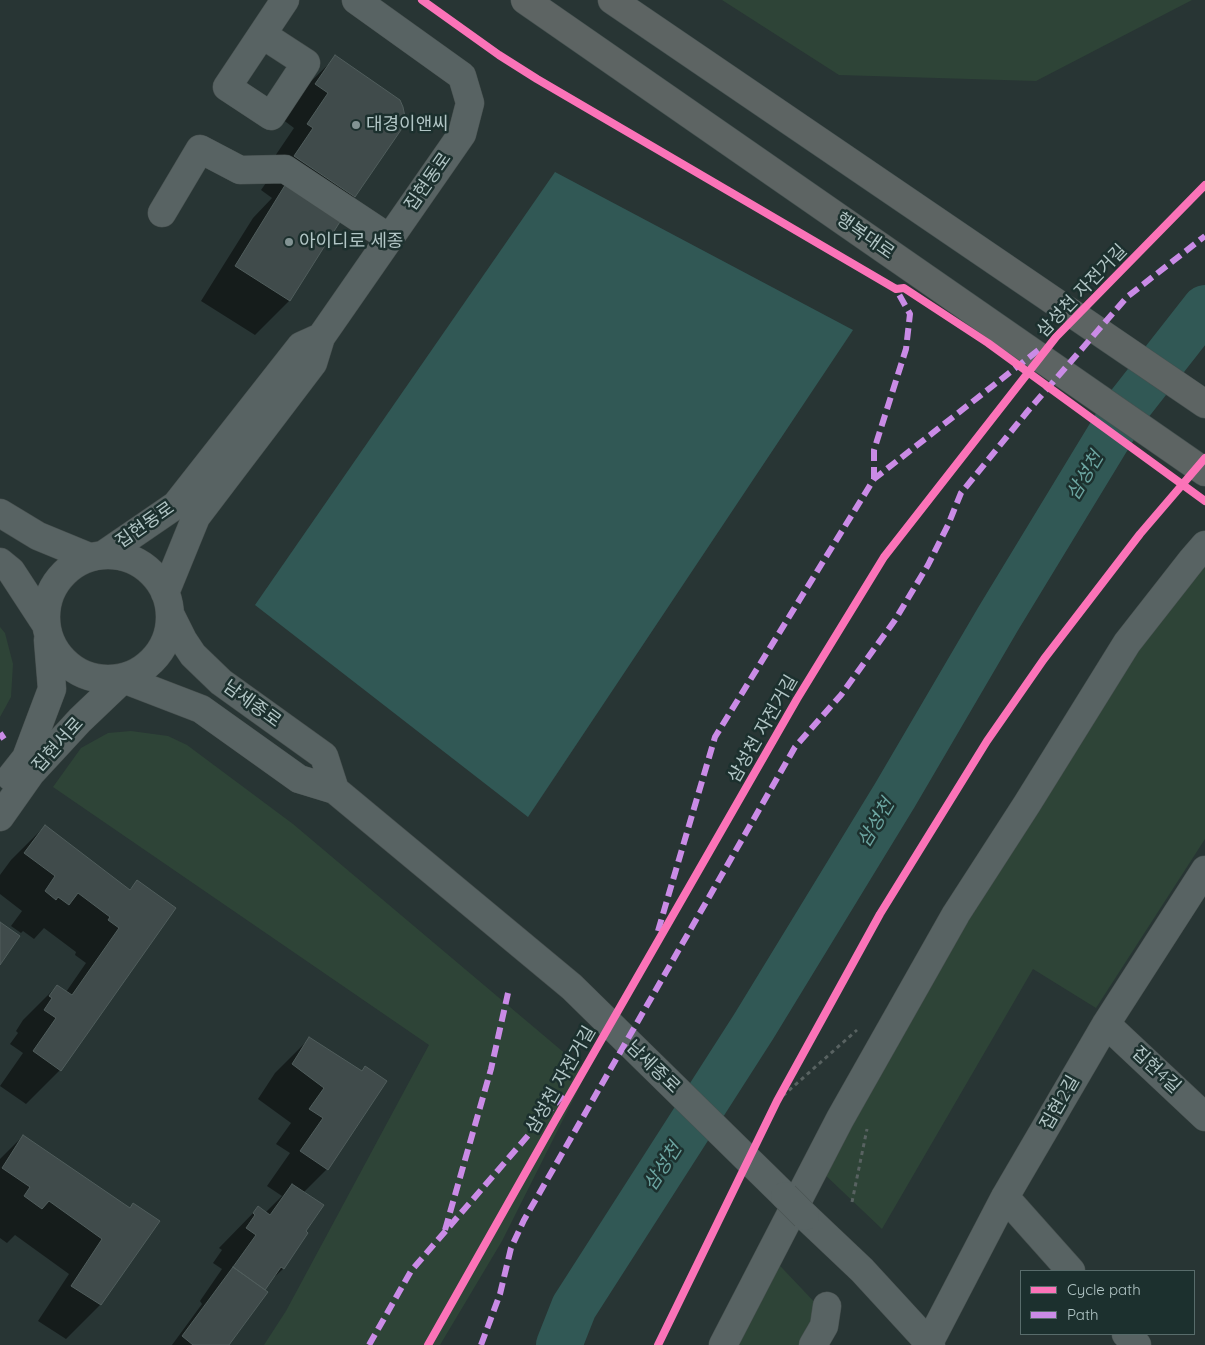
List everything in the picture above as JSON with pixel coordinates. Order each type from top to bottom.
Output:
[{"type":"highway","name":"행복대로","points":[[525,0],[1205,472]]},
{"type":"highway","points":[[612,0],[1205,404]]},
{"type":"street","points":[[263,35],[285,0]]},
{"type":"street","name":"집현동로","points":[[168,604],[196,517],[313,363],[321,337],[462,134],[470,103],[462,76],[356,0]]},
{"type":"street","points":[[162,212],[200,149],[240,170],[286,169],[389,238]]},
{"type":"street","name":"집현동로","points":[[96,556],[176,505],[301,346],[321,337]]},
{"type":"street","points":[[0,513],[38,536],[96,556]]},
{"type":"street","points":[[723,1345],[840,1119],[956,914],[1127,643],[1205,545]]},
{"type":"street","points":[[117,555],[143,566],[154,575],[168,604],[168,636],[158,655],[142,670],[123,679],[101,680],[80,674],[63,662],[51,644],[47,628],[46,609],[49,595],[65,572],[76,563],[96,556],[117,555]]},
{"type":"street","points":[[0,562],[11,571],[47,628]]},
{"type":"street","name":"남세종로","points":[[168,604],[182,640],[193,655],[222,682],[324,756],[336,790]]},
{"type":"street","name":"집현서로","points":[[0,791],[26,758],[52,689],[47,628]]},
{"type":"street","name":"남세종로","points":[[123,679],[201,709],[300,779],[336,790],[572,987],[862,1270],[930,1344]]},
{"type":"street","name":"집현서로","points":[[0,817],[31,773],[80,720],[123,679]]},
{"type":"street","name":"집현2길","points":[[930,1344],[1005,1197],[1106,1024],[1205,870]]},
{"type":"street","name":"집현4길","points":[[1106,1024],[1205,1117]]},
{"type":"street","points":[[1005,1197],[1070,1270]]},
{"type":"street","points":[[813,1345],[824,1326],[828,1306]]},
{"type":"street","points":[[1127,1335],[1136,1345]]},
{"type":"path","points":[[777,1100],[860,1028]]},
{"type":"path","points":[[773,1109],[786,1084]]},
{"type":"green space","points":[[722,0],[1192,0],[1036,81],[839,75]]},
{"type":"green space","points":[[1205,557],[1205,839],[1096,1008],[1033,969],[882,1229],[821,1171],[1015,815]]},
{"type":"green space","points":[[0,627],[5,633],[13,664],[11,697],[0,717]]},
{"type":"green space","points":[[131,731],[168,736],[187,745],[293,824],[587,1072],[502,1241],[440,1345],[264,1345],[286,1311],[429,1045],[53,787],[81,748],[108,733]]},
{"type":"green space","points":[[765,1250],[821,1309],[804,1345],[728,1345]]},
{"type":"water","points":[[555,172],[853,330],[528,817],[255,605]]},
{"type":"building","name":"대경이앤씨","points":[[335,55],[400,100],[405,117],[403,127],[355,197],[294,156],[313,128],[307,124],[328,93],[315,84]]},
{"type":"building","name":"아이디로 세종","points":[[287,182],[343,217],[290,301],[235,266]]},
{"type":"building","points":[[45,825],[130,890],[137,880],[176,908],[61,1071],[33,1051],[56,1018],[44,1010],[52,998],[49,996],[57,985],[72,995],[119,928],[108,920],[110,917],[78,893],[69,905],[58,897],[56,900],[45,891],[55,876],[24,853]]},
{"type":"building","points":[[0,922],[20,936],[0,965]]},
{"type":"building","points":[[309,1037],[362,1071],[365,1066],[387,1081],[328,1170],[300,1151],[323,1118],[309,1109],[324,1088],[292,1064]]},
{"type":"building","points":[[23,1135],[130,1208],[133,1203],[160,1221],[101,1305],[71,1286],[102,1239],[49,1201],[42,1209],[24,1196],[30,1187],[2,1168]]},
{"type":"building","points":[[292,1184],[324,1205],[284,1269],[281,1267],[265,1290],[233,1267],[256,1235],[246,1228],[255,1215],[253,1213],[258,1206],[270,1215]]},
{"type":"building","points":[[233,1267],[268,1292],[229,1345],[193,1345],[182,1336]]},
{"type":"waterway","name":"삼성천","points":[[559,1345],[574,1307],[754,1026],[895,795],[998,619],[1125,410],[1205,308]]},
{"type":"marked path","points":[[481,1345],[500,1294],[511,1248],[524,1220],[795,747],[841,695],[895,620],[928,565],[948,525],[961,493],[1027,412],[1127,297],[1205,236]]},
{"type":"marked path","points":[[874,479],[874,450],[906,349],[910,314],[896,289]]},
{"type":"marked path","points":[[658,931],[715,737],[874,479],[1041,348]]},
{"type":"marked path","points":[[0,733],[4,739]]},
{"type":"marked path","points":[[445,1230],[491,1069],[508,993]]},
{"type":"marked path","points":[[369,1345],[411,1271],[563,1095]]},
{"type":"cycle path","points":[[422,0],[499,55],[537,79],[896,289],[904,288],[988,343],[1205,501]]},
{"type":"cycle path","name":"삼성천 자전거길","points":[[428,1345],[797,699],[884,557],[1056,337],[1205,185]]},
{"type":"cycle path","points":[[658,1345],[777,1101],[880,914],[987,741],[1044,659],[1140,534],[1205,458]]},
{"type":"place","name":"대경이앤씨","points":[[356,125]]},
{"type":"place","name":"아이디로 세종","points":[[289,242]]}]
